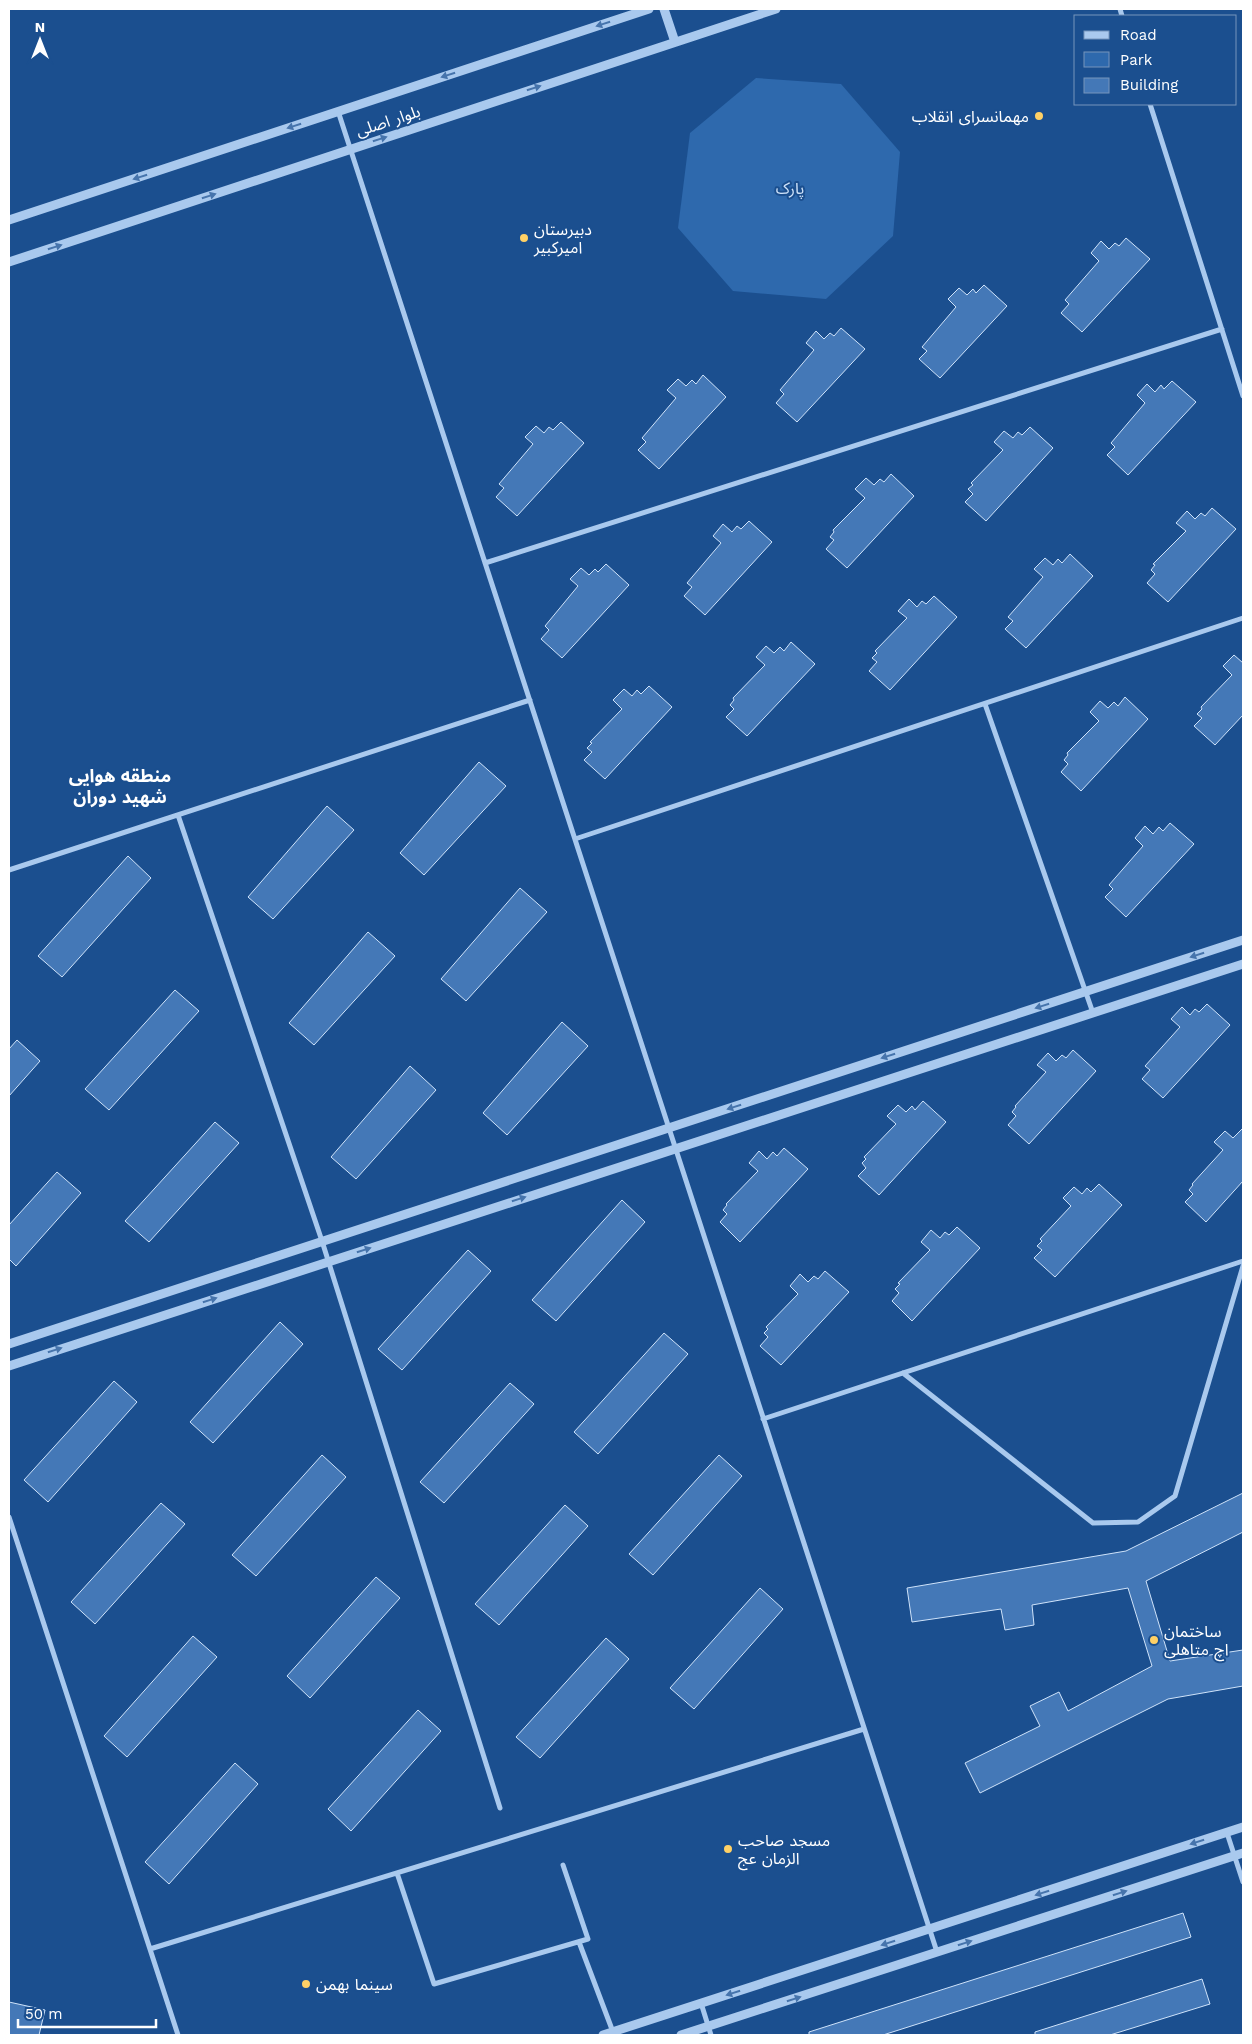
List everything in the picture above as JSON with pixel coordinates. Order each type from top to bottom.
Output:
[{"type":"street","name":"بلوار اصلی","points":[[9,220],[649,9]]},
{"type":"street","points":[[664,9],[675,42]]},
{"type":"street","name":"بلوار اصلی","points":[[9,262],[776,9]]},
{"type":"street","points":[[1150,105],[1243,396]]},
{"type":"street","points":[[338,111],[937,1952]]},
{"type":"street","points":[[485,563],[1222,329]]},
{"type":"street","points":[[575,839],[1243,618]]},
{"type":"street","points":[[9,870],[530,700]]},
{"type":"street","points":[[984,704],[1093,1013]]},
{"type":"street","points":[[178,815],[329,1261],[500,1808]]},
{"type":"street","points":[[9,1344],[1243,940]]},
{"type":"street","points":[[9,1366],[1243,964]]},
{"type":"street","points":[[763,1419],[1243,1261]]},
{"type":"street","points":[[903,1373],[1093,1523],[1138,1522],[1175,1496],[1243,1266]]},
{"type":"street","points":[[9,1518],[178,2035]]},
{"type":"street","points":[[150,1949],[864,1729]]},
{"type":"street","points":[[603,2035],[1243,1827]]},
{"type":"street","points":[[1227,1833],[1239,1854],[1243,1882]]},
{"type":"street","points":[[681,2035],[710,2031],[937,1952],[1239,1854]]},
{"type":"street","points":[[397,1873],[434,1984],[588,1939],[563,1864]]},
{"type":"street","points":[[579,1942],[613,2032]]},
{"type":"street","points":[[701,2003],[710,2031]]},
{"type":"green space","name":"پارک","points":[[756,78],[841,84],[900,152],[893,236],[826,299],[733,291],[678,228],[690,133]]},
{"type":"building","points":[[1126,238],[1150,259],[1082,332],[1061,313],[1069,304],[1065,300],[1099,261],[1091,253],[1101,241],[1109,249],[1115,243],[1119,246]]},
{"type":"building","points":[[984,285],[1007,306],[940,378],[919,359],[927,351],[922,347],[956,307],[948,299],[959,288],[967,295],[973,289],[976,293]]},
{"type":"building","points":[[841,328],[865,349],[797,422],[776,403],[784,394],[780,390],[814,350],[806,343],[816,331],[824,339],[830,333],[834,336]]},
{"type":"building","points":[[703,375],[726,397],[659,469],[638,450],[646,442],[642,438],[676,398],[667,390],[678,379],[686,386],[692,380],[696,384]]},
{"type":"building","points":[[1172,381],[1196,402],[1128,475],[1107,455],[1115,447],[1111,443],[1145,403],[1137,395],[1147,384],[1155,392],[1161,385],[1164,389]]},
{"type":"building","points":[[561,422],[584,443],[517,516],[496,497],[504,488],[499,484],[533,444],[525,437],[536,426],[544,433],[549,427],[553,430]]},
{"type":"building","points":[[1030,427],[1053,448],[986,521],[965,502],[973,494],[968,489],[973,485],[971,483],[1003,450],[994,442],[1004,431],[1013,438],[1018,432],[1022,435]]},
{"type":"building","points":[[891,474],[914,496],[847,568],[826,549],[834,540],[830,537],[834,532],[833,530],[865,498],[855,489],[866,478],[874,485],[880,479],[884,482]]},
{"type":"building","points":[[1212,508],[1236,529],[1168,602],[1147,583],[1155,574],[1151,570],[1155,565],[1153,564],[1186,531],[1176,523],[1187,511],[1195,519],[1201,513],[1205,516]]},
{"type":"building","points":[[749,521],[772,542],[705,615],[684,596],[692,587],[687,583],[721,543],[713,536],[723,524],[732,532],[737,526],[741,529]]},
{"type":"building","points":[[1070,554],[1093,576],[1026,648],[1005,629],[1013,621],[1008,617],[1043,577],[1034,569],[1045,558],[1053,565],[1058,559],[1062,563]]},
{"type":"building","points":[[606,564],[629,585],[562,658],[541,639],[549,630],[545,626],[578,586],[570,579],[581,568],[589,575],[595,569],[598,572]]},
{"type":"building","points":[[934,596],[957,617],[890,690],[869,671],[877,662],[872,658],[877,653],[875,651],[907,618],[898,611],[909,599],[917,607],[922,601],[926,604]]},
{"type":"building","points":[[791,642],[815,664],[747,736],[726,717],[734,709],[730,705],[734,700],[733,698],[765,665],[756,657],[766,646],[774,653],[780,647],[784,651]]},
{"type":"building","points":[[1234,655],[1243,663],[1243,715],[1215,745],[1194,726],[1202,718],[1197,714],[1202,709],[1201,707],[1232,675],[1223,666]]},
{"type":"building","points":[[649,686],[672,707],[605,779],[584,760],[592,752],[587,748],[592,743],[590,742],[622,709],[613,700],[624,689],[632,696],[637,690],[641,694]]},
{"type":"building","points":[[1125,697],[1148,719],[1081,791],[1061,772],[1068,764],[1064,760],[1068,755],[1067,753],[1099,721],[1090,712],[1100,701],[1108,708],[1114,702],[1118,706]]},
{"type":"building","points":[[479,762],[506,786],[424,875],[400,853]]},
{"type":"building","points":[[327,806],[354,830],[273,919],[248,897]]},
{"type":"building","points":[[1170,823],[1194,844],[1126,917],[1105,897],[1113,889],[1109,885],[1143,846],[1135,838],[1145,826],[1153,834],[1159,827],[1163,831]]},
{"type":"building","points":[[128,856],[151,878],[62,977],[38,956]]},
{"type":"building","points":[[520,888],[547,912],[466,1001],[441,979]]},
{"type":"building","points":[[368,932],[395,956],[314,1045],[289,1023]]},
{"type":"building","points":[[175,990],[199,1011],[109,1110],[85,1089]]},
{"type":"building","points":[[1207,1004],[1230,1025],[1163,1098],[1142,1079],[1150,1070],[1145,1066],[1180,1027],[1171,1019],[1182,1007],[1190,1015],[1195,1009],[1199,1012]]},
{"type":"building","points":[[562,1022],[588,1046],[507,1135],[483,1113]]},
{"type":"building","points":[[17,1040],[40,1061],[9,1096],[9,1049]]},
{"type":"building","points":[[1073,1050],[1096,1071],[1029,1144],[1008,1125],[1016,1116],[1012,1112],[1015,1106],[1046,1072],[1037,1065],[1048,1053],[1056,1061],[1062,1055],[1066,1058]]},
{"type":"building","points":[[410,1066],[436,1090],[356,1179],[331,1157]]},
{"type":"building","points":[[923,1101],[946,1122],[879,1195],[858,1176],[866,1168],[862,1163],[866,1159],[864,1157],[896,1124],[887,1116],[898,1105],[906,1112],[912,1106],[915,1110]]},
{"type":"building","points":[[215,1122],[239,1143],[149,1242],[125,1221]]},
{"type":"building","points":[[1243,1128],[1243,1181],[1206,1222],[1185,1202],[1193,1194],[1189,1190],[1192,1184],[1223,1150],[1214,1142],[1225,1131],[1233,1138]]},
{"type":"building","points":[[784,1148],[808,1169],[740,1242],[720,1222],[727,1214],[723,1210],[726,1204],[758,1171],[749,1163],[759,1151],[767,1159],[773,1152],[777,1156]]},
{"type":"building","points":[[57,1172],[81,1193],[16,1266],[9,1259],[9,1225]]},
{"type":"building","points":[[1099,1184],[1122,1205],[1055,1277],[1034,1258],[1042,1250],[1037,1246],[1042,1241],[1040,1239],[1071,1206],[1063,1198],[1074,1187],[1082,1194],[1087,1188],[1091,1192]]},
{"type":"building","points":[[622,1200],[645,1222],[556,1321],[532,1300]]},
{"type":"building","points":[[957,1227],[980,1248],[912,1321],[892,1301],[899,1293],[895,1289],[900,1284],[898,1283],[930,1250],[921,1242],[931,1230],[940,1238],[945,1232],[949,1235]]},
{"type":"building","points":[[468,1250],[491,1271],[402,1370],[378,1349]]},
{"type":"building","points":[[825,1271],[849,1292],[781,1365],[760,1346],[768,1337],[764,1333],[768,1329],[766,1327],[798,1294],[790,1286],[800,1274],[808,1282],[814,1276],[818,1279]]},
{"type":"building","points":[[280,1322],[303,1344],[213,1443],[190,1422]]},
{"type":"building","points":[[664,1333],[688,1354],[598,1454],[574,1432]]},
{"type":"building","points":[[114,1381],[137,1402],[48,1502],[24,1480]]},
{"type":"building","points":[[510,1383],[534,1404],[444,1503],[420,1482]]},
{"type":"building","points":[[322,1455],[346,1477],[256,1576],[232,1555]]},
{"type":"building","points":[[719,1455],[742,1476],[653,1575],[629,1554]]},
{"type":"building","name":"ساختمان اچ متاهلی","points":[[1243,1493],[1243,1532],[1146,1581],[1170,1661],[1243,1650],[1243,1686],[1168,1699],[980,1793],[965,1763],[1040,1726],[1030,1706],[1059,1692],[1068,1711],[1152,1666],[1128,1588],[1032,1605],[1034,1625],[1005,1630],[1001,1609],[912,1622],[907,1588],[1126,1551]]},
{"type":"building","points":[[161,1503],[185,1524],[95,1624],[71,1602]]},
{"type":"building","points":[[565,1505],[588,1526],[499,1625],[475,1604]]},
{"type":"building","points":[[376,1577],[400,1598],[310,1698],[287,1676]]},
{"type":"building","points":[[760,1588],[783,1609],[694,1709],[670,1688]]},
{"type":"building","points":[[193,1636],[217,1657],[127,1757],[104,1736]]},
{"type":"building","points":[[606,1638],[629,1659],[540,1758],[516,1737]]},
{"type":"building","points":[[418,1710],[441,1731],[351,1831],[328,1809]]},
{"type":"building","points":[[235,1763],[258,1784],[169,1884],[145,1862]]},
{"type":"building","points":[[1183,1913],[1191,1937],[883,2035],[809,2035],[809,2032]]},
{"type":"building","points":[[1202,1979],[1210,2004],[1110,2035],[1035,2035],[1035,2032]]},
{"type":"building","points":[[9,2002],[45,2010],[39,2035],[9,2035]]},
{"type":"place","name":"مهمانسرای انقلاب","points":[[1039,116]]},
{"type":"place","name":"دبیرستان امیرکبیر","points":[[524,238]]},
{"type":"place","name":"ساختمان اچ متاهلی","points":[[1154,1640]]},
{"type":"place","name":"مسجد صاحب الزمان عج","points":[[728,1849]]},
{"type":"place","name":"سینما بهمن","points":[[306,1984]]},
{"type":"district","name":"منطقه هوایی شهید دوران","points":[[120,785]]}]
